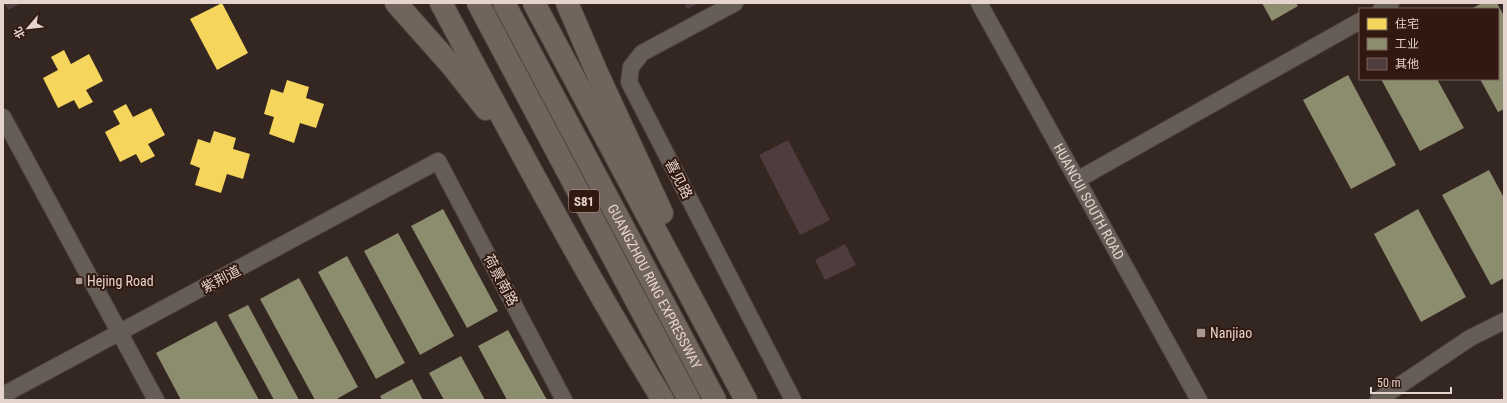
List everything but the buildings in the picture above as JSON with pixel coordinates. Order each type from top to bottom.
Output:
[{"type":"highway","points":[[396,3],[448,61],[490,114],[519,154],[551,205]]},
{"type":"highway","points":[[441,3],[551,205],[663,400]]},
{"type":"highway","name":"GUANGZHOU RING EXPRESSWAY","points":[[478,3],[689,400]]},
{"type":"highway","name":"GUANGZHOU RING EXPRESSWAY","points":[[504,3],[714,400]]},
{"type":"highway","points":[[534,3],[746,400]]},
{"type":"highway","points":[[567,3],[635,155],[751,400]]},
{"type":"street","name":"喜见路","points":[[735,3],[642,53],[631,67],[628,82],[793,400]]},
{"type":"street","name":"HUANCUI SOUTH ROAD","points":[[979,3],[1199,400]]},
{"type":"street","points":[[1077,180],[1359,22]]},
{"type":"street","points":[[3,117],[156,400]]},
{"type":"street","name":"紫荆道","points":[[3,395],[438,161]]},
{"type":"street","name":"荷景南路","points":[[438,161],[564,400]]},
{"type":"street","points":[[1378,400],[1470,338],[1504,321]]},
{"type":"place","name":"Hejing Road","points":[[79,281]]},
{"type":"place","name":"Nanjiao","points":[[1201,333]]}]
